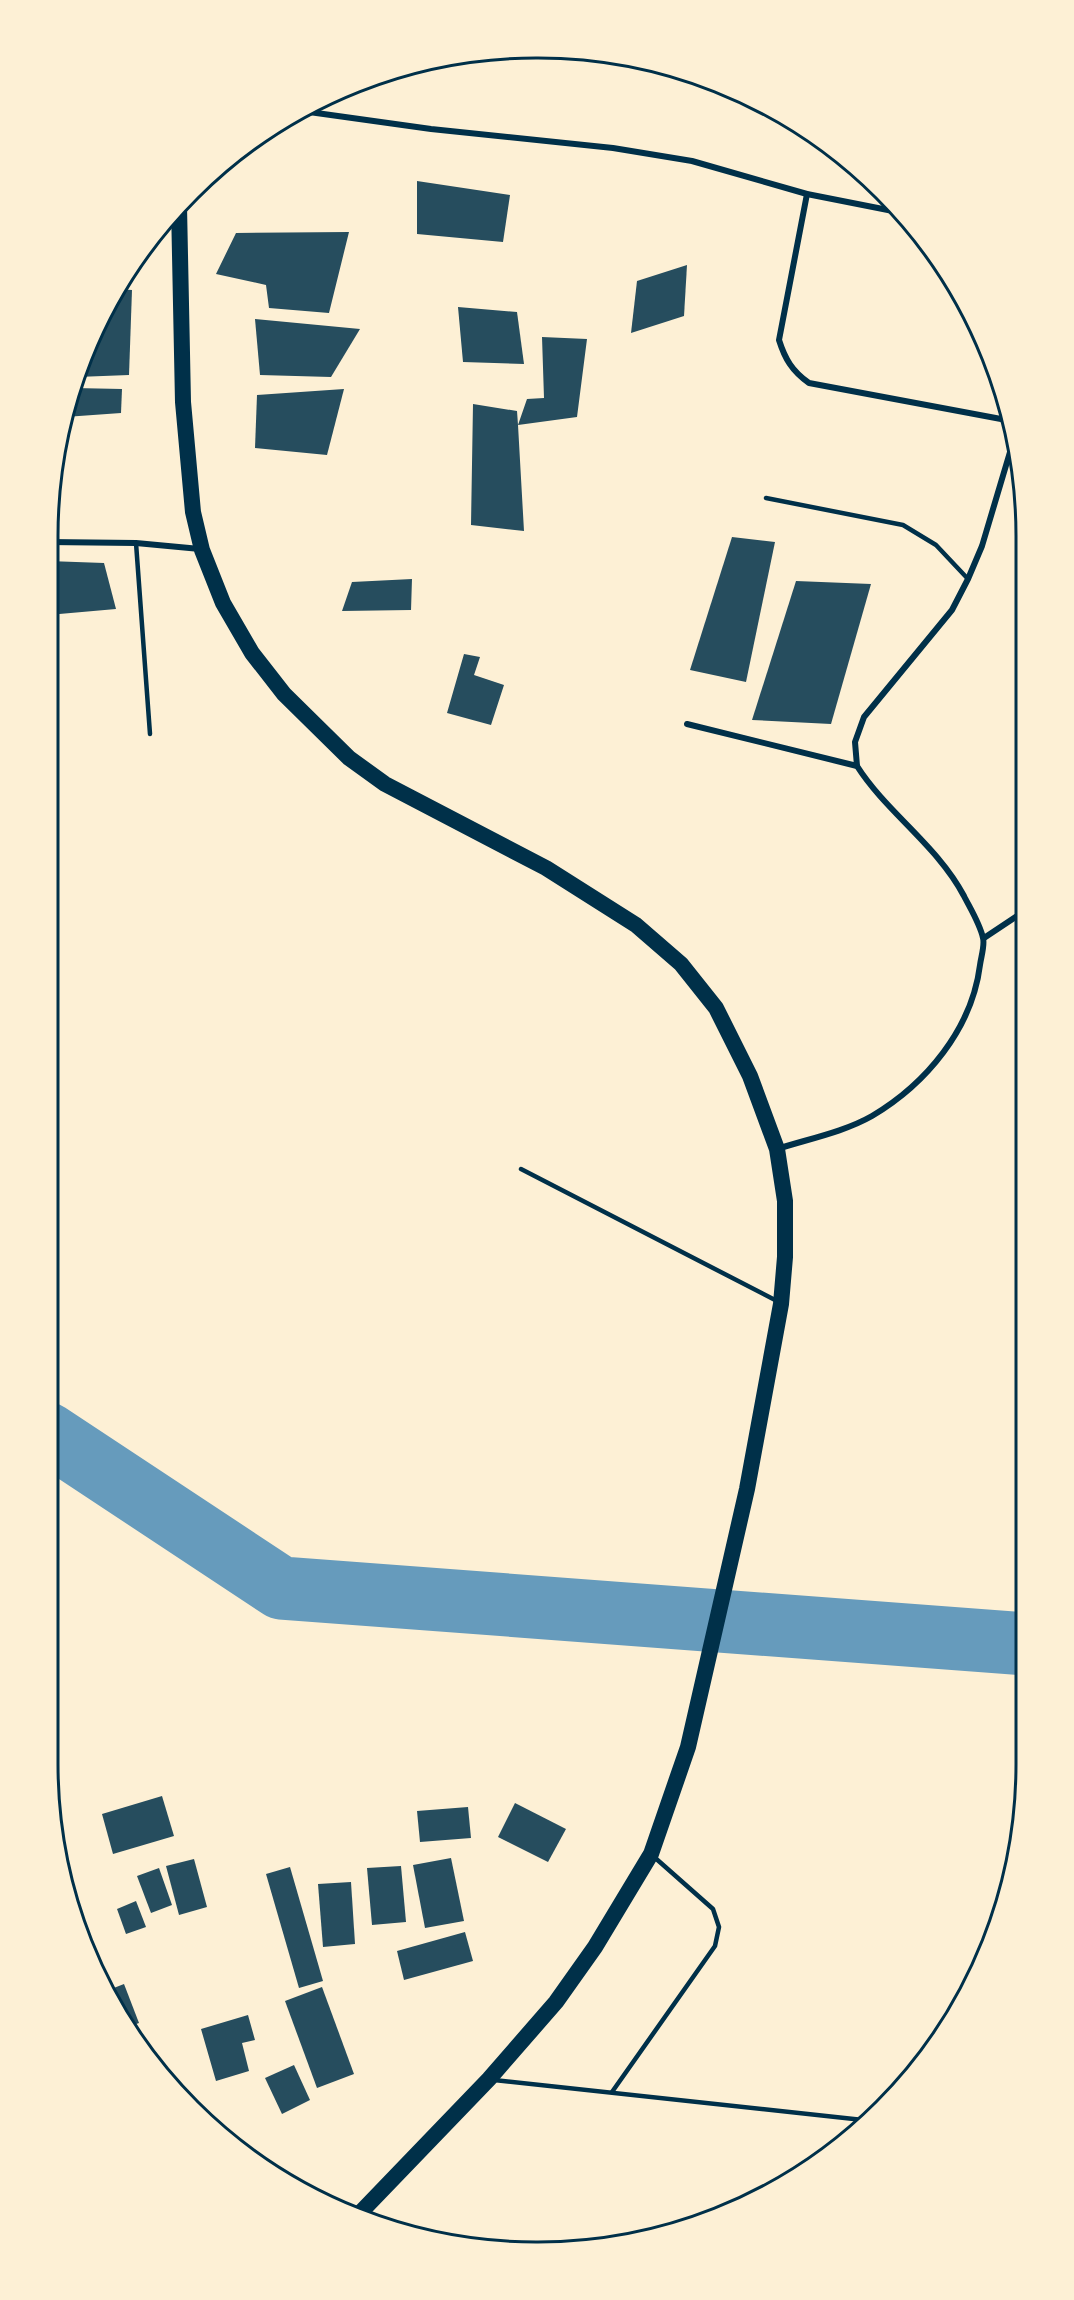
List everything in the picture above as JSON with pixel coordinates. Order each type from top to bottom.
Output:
[{"type":"highway","points":[[179,220],[183,402],[193,512],[202,550],[223,603],[252,653],[284,694],[349,758],[385,784],[546,868],[636,925],[681,964],[716,1008],[750,1076],[777,1149],[786,1201],[786,1257],[781,1304],[747,1489],[688,1747],[651,1854],[596,1947],[556,2002],[489,2079],[364,2209]]},
{"type":"street","points":[[316,113],[431,129],[624,150],[734,171],[807,194],[885,209]]},
{"type":"street","points":[[807,194],[779,340],[783,355],[794,372],[809,382],[1000,419]]},
{"type":"street","points":[[777,1149],[870,1117],[897,1099],[929,1071],[950,1044],[964,1019],[979,973],[984,938],[963,894],[936,855],[868,783],[857,766],[855,742],[864,717],[952,610],[982,546],[1009,460]]},
{"type":"street","points":[[58,542],[136,543],[202,550]]},
{"type":"street","points":[[687,724],[857,766]]},
{"type":"street","points":[[984,938],[1016,917]]},
{"type":"lane","points":[[766,498],[903,525],[936,545],[968,579]]},
{"type":"lane","points":[[136,543],[150,734]]},
{"type":"lane","points":[[520,1169],[781,1304]]},
{"type":"lane","points":[[612,2093],[715,1946],[719,1927],[713,1909],[651,1854]]},
{"type":"lane","points":[[489,2079],[856,2119]]},
{"type":"building","points":[[417,181],[510,195],[503,242],[417,234]]},
{"type":"building","points":[[349,232],[329,313],[269,308],[266,285],[216,274],[236,233]]},
{"type":"building","points":[[687,265],[684,316],[631,333],[637,281]]},
{"type":"building","points":[[128,290],[132,290],[129,375],[86,377],[108,325]]},
{"type":"building","points":[[458,307],[517,312],[524,364],[463,362]]},
{"type":"building","points":[[255,319],[360,329],[331,377],[260,375]]},
{"type":"building","points":[[542,337],[587,339],[577,417],[518,425],[527,399],[544,398]]},
{"type":"building","points":[[82,388],[122,389],[121,413],[74,416]]},
{"type":"building","points":[[344,389],[327,455],[255,448],[257,395]]},
{"type":"building","points":[[473,404],[517,411],[524,531],[471,525]]},
{"type":"building","points":[[732,537],[775,542],[746,682],[690,670]]},
{"type":"building","points":[[58,561],[104,563],[116,609],[58,614]]},
{"type":"building","points":[[412,579],[411,610],[342,611],[352,582]]},
{"type":"building","points":[[796,581],[871,584],[831,724],[752,720]]},
{"type":"building","points":[[464,654],[480,657],[474,675],[504,685],[491,725],[447,713]]},
{"type":"building","points":[[162,1796],[174,1836],[113,1854],[102,1814]]},
{"type":"building","points":[[515,1803],[566,1829],[548,1862],[498,1837]]},
{"type":"building","points":[[468,1807],[471,1838],[420,1842],[417,1811]]},
{"type":"building","points":[[451,1858],[464,1921],[425,1928],[413,1865]]},
{"type":"building","points":[[194,1859],[207,1907],[179,1915],[166,1866]]},
{"type":"building","points":[[401,1866],[406,1922],[372,1925],[367,1868]]},
{"type":"building","points":[[290,1867],[323,1981],[299,1988],[266,1874]]},
{"type":"building","points":[[159,1868],[172,1905],[151,1913],[137,1876]]},
{"type":"building","points":[[351,1882],[355,1944],[323,1947],[318,1884]]},
{"type":"building","points":[[136,1901],[146,1927],[126,1934],[117,1909]]},
{"type":"building","points":[[465,1932],[473,1961],[404,1980],[397,1951]]},
{"type":"building","points":[[124,1984],[139,2023],[136,2024],[115,1988]]},
{"type":"building","points":[[322,1987],[354,2074],[317,2088],[285,2001]]},
{"type":"building","points":[[248,2015],[255,2040],[242,2043],[249,2071],[216,2081],[201,2029]]},
{"type":"building","points":[[294,2065],[310,2100],[282,2114],[265,2078]]},
{"type":"waterway","points":[[58,1441],[281,1588],[1016,1643]]}]
